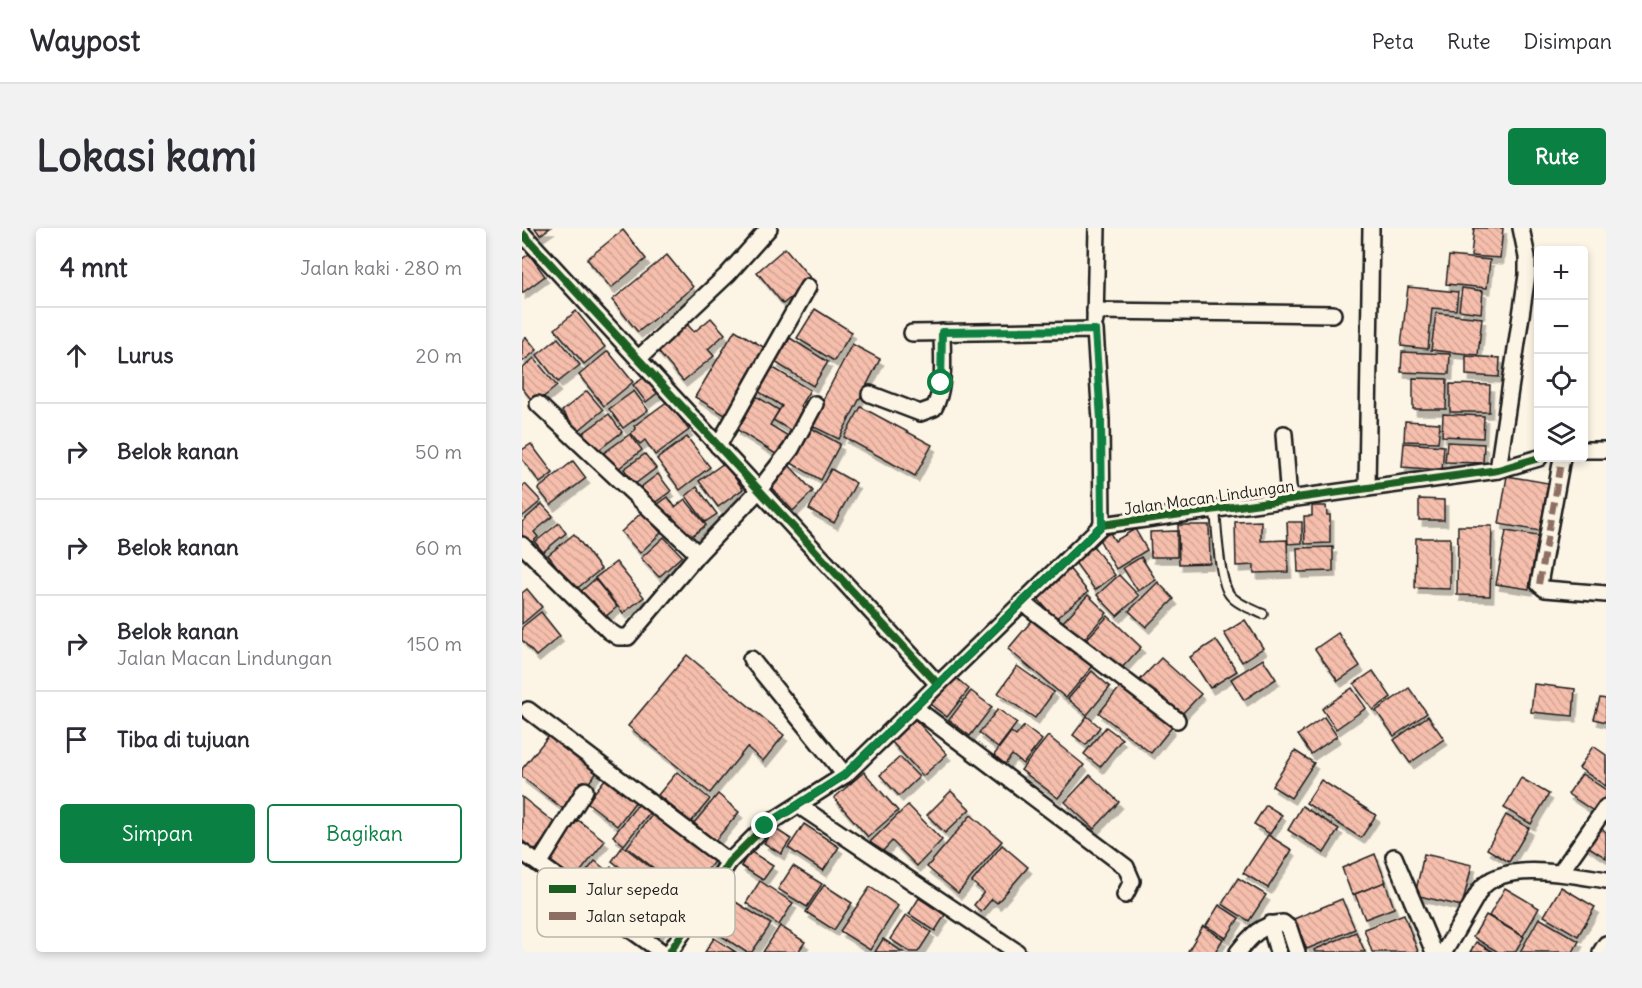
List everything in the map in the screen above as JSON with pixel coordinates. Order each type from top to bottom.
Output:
[{"type":"street","points":[[638,359],[728,274],[769,228]]},
{"type":"street","points":[[1097,228],[1095,330],[1101,420],[1102,525]]},
{"type":"street","points":[[1367,488],[1371,228]]},
{"type":"street","points":[[1498,470],[1527,275],[1527,257],[1521,228]]},
{"type":"street","points":[[522,233],[937,683]]},
{"type":"street","points":[[718,446],[808,287]]},
{"type":"street","points":[[1095,311],[1333,314]]},
{"type":"street","points":[[912,333],[1095,330]]},
{"type":"street","points":[[870,394],[920,413],[934,408],[939,399],[941,383],[942,332]]},
{"type":"street","points":[[538,404],[698,554]]},
{"type":"street","points":[[522,545],[609,631],[624,638],[630,635],[698,554],[759,490],[791,449],[815,404]]},
{"type":"street","points":[[1284,434],[1289,500]]},
{"type":"street","points":[[1588,450],[1606,450]]},
{"type":"street","name":"Jalan Macan Lindungan","points":[[725,868],[765,826],[844,775],[1102,525],[1498,470],[1534,459]]},
{"type":"street","points":[[1561,462],[1539,584],[1545,589],[1606,594]]},
{"type":"street","points":[[1022,602],[1177,720]]},
{"type":"street","points":[[751,659],[844,775]]},
{"type":"street","points":[[915,708],[1126,867],[1132,881],[1125,895]]},
{"type":"street","points":[[528,710],[729,862]]},
{"type":"street","points":[[539,864],[585,790]]},
{"type":"street","points":[[798,805],[1017,952]]},
{"type":"street","points":[[1560,873],[1606,807]]},
{"type":"street","points":[[522,852],[545,868]]},
{"type":"street","points":[[1394,857],[1434,952]]},
{"type":"street","points":[[1444,952],[1484,884],[1508,873],[1560,873],[1606,880]]},
{"type":"street","points":[[1238,952],[1251,935],[1270,924],[1283,923],[1287,925],[1297,952]]},
{"type":"street","points":[[1270,924],[1278,952]]},
{"type":"street","points":[[641,937],[662,952]]},
{"type":"street","name":"Jalan Macan Lindungan","points":[[670,952],[680,937]]},
{"type":"street","points":[[1601,952],[1606,944]]},
{"type":"lane","points":[[1215,510],[1223,579],[1230,595],[1263,614]]},
{"type":"building","points":[[535,228],[550,228],[540,235]]},
{"type":"building","points":[[1474,228],[1503,228],[1500,258],[1471,256]]},
{"type":"building","points":[[623,230],[646,259],[611,288],[587,259]]},
{"type":"building","points":[[785,248],[812,280],[783,304],[757,272]]},
{"type":"building","points":[[529,254],[545,276],[522,293],[522,259]]},
{"type":"building","points":[[667,255],[693,287],[638,332],[612,300]]},
{"type":"building","points":[[1449,256],[1490,260],[1487,288],[1446,284]]},
{"type":"building","points":[[1408,287],[1458,292],[1456,310],[1432,308],[1428,349],[1401,346]]},
{"type":"building","points":[[1462,288],[1483,291],[1481,313],[1459,310]]},
{"type":"building","points":[[815,309],[852,332],[834,361],[797,338]]},
{"type":"building","points":[[576,311],[605,347],[584,364],[555,329]]},
{"type":"building","points":[[1436,313],[1482,318],[1478,355],[1431,350]]},
{"type":"building","points":[[711,318],[725,334],[708,349],[714,356],[683,381],[656,349],[686,323],[694,332]]},
{"type":"building","points":[[735,330],[770,351],[730,418],[695,397]]},
{"type":"building","points":[[526,337],[537,350],[522,362],[522,341]]},
{"type":"building","points":[[558,338],[580,365],[558,382],[537,355]]},
{"type":"building","points":[[790,338],[828,362],[813,386],[775,362]]},
{"type":"building","points":[[852,344],[880,359],[839,439],[810,425]]},
{"type":"building","points":[[608,351],[633,382],[604,406],[579,375]]},
{"type":"building","points":[[1402,352],[1450,354],[1449,374],[1401,372]]},
{"type":"building","points":[[1466,356],[1500,358],[1499,377],[1466,375]]},
{"type":"building","points":[[534,358],[557,386],[535,404],[522,388],[522,369]]},
{"type":"building","points":[[770,366],[810,390],[800,406],[808,411],[795,433],[773,420],[782,406],[756,390]]},
{"type":"building","points":[[648,375],[660,391],[646,402],[633,385]]},
{"type":"building","points":[[1413,378],[1447,379],[1446,409],[1413,409]]},
{"type":"building","points":[[1450,384],[1490,385],[1489,412],[1450,412]]},
{"type":"building","points":[[587,391],[603,410],[578,431],[562,411]]},
{"type":"building","points":[[634,391],[648,410],[623,428],[609,409]]},
{"type":"building","points":[[756,396],[779,410],[770,425],[790,437],[779,456],[736,429]]},
{"type":"building","points":[[668,401],[689,430],[655,455],[645,440],[640,444],[631,433],[636,429],[634,426]]},
{"type":"building","points":[[861,407],[932,445],[915,476],[844,437]]},
{"type":"building","points":[[609,414],[622,432],[596,452],[582,434]]},
{"type":"building","points":[[1443,414],[1484,416],[1483,438],[1442,436]]},
{"type":"building","points":[[1405,421],[1440,423],[1438,442],[1404,441]]},
{"type":"building","points":[[811,428],[840,444],[821,480],[791,463]]},
{"type":"building","points":[[630,434],[642,450],[614,472],[601,455]]},
{"type":"building","points":[[687,437],[710,467],[680,490],[657,459]]},
{"type":"building","points":[[1447,442],[1484,444],[1483,463],[1445,462]]},
{"type":"building","points":[[1404,443],[1444,446],[1442,470],[1402,467]]},
{"type":"building","points":[[531,444],[553,473],[540,483],[522,459],[522,450]]},
{"type":"building","points":[[645,454],[656,468],[635,484],[624,469]]},
{"type":"building","points":[[573,461],[586,478],[551,505],[538,489]]},
{"type":"building","points":[[724,463],[743,489],[718,507],[699,481]]},
{"type":"building","points":[[789,465],[813,491],[793,511],[768,484]]},
{"type":"building","points":[[831,469],[856,483],[834,523],[809,509]]},
{"type":"building","points":[[658,474],[671,491],[653,504],[641,487]]},
{"type":"building","points":[[1507,476],[1548,483],[1540,531],[1499,524]]},
{"type":"building","points":[[525,484],[541,501],[522,517],[522,487]]},
{"type":"building","points":[[697,487],[717,514],[705,522],[686,496]]},
{"type":"building","points":[[668,497],[675,507],[685,499],[706,525],[689,538],[672,516],[665,522],[654,507]]},
{"type":"building","points":[[1419,499],[1444,500],[1444,520],[1419,520]]},
{"type":"building","points":[[542,504],[553,516],[534,532],[538,537],[529,545],[522,537],[522,522]]},
{"type":"building","points":[[1312,506],[1326,506],[1327,515],[1330,515],[1330,543],[1305,544],[1304,516],[1312,516]]},
{"type":"building","points":[[642,512],[661,533],[640,553],[621,532]]},
{"type":"building","points":[[1261,521],[1261,541],[1287,540],[1288,572],[1254,573],[1254,565],[1236,566],[1235,522]]},
{"type":"building","points":[[1287,522],[1302,522],[1302,543],[1288,544]]},
{"type":"building","points":[[559,523],[566,533],[543,552],[535,542]]},
{"type":"building","points":[[1178,525],[1209,525],[1210,563],[1179,564]]},
{"type":"building","points":[[1458,526],[1492,526],[1490,596],[1457,595]]},
{"type":"building","points":[[1135,529],[1147,550],[1116,569],[1099,539],[1110,533],[1115,541]]},
{"type":"building","points":[[1177,531],[1177,557],[1151,557],[1150,532]]},
{"type":"building","points":[[1506,531],[1538,536],[1529,589],[1496,584]]},
{"type":"building","points":[[574,534],[601,569],[575,590],[548,555]]},
{"type":"building","points":[[664,537],[682,556],[659,577],[641,558]]},
{"type":"building","points":[[1416,538],[1450,538],[1450,589],[1415,588]]},
{"type":"building","points":[[1091,543],[1115,575],[1095,590],[1072,558]]},
{"type":"building","points":[[1333,547],[1333,571],[1298,572],[1297,548]]},
{"type":"building","points":[[1141,557],[1156,580],[1138,591],[1123,568]]},
{"type":"building","points":[[616,562],[644,597],[623,613],[595,578]]},
{"type":"building","points":[[1068,567],[1088,592],[1055,619],[1034,594]]},
{"type":"building","points":[[1119,575],[1139,596],[1117,616],[1097,595]]},
{"type":"building","points":[[595,579],[617,607],[605,617],[593,601],[588,605],[579,593]]},
{"type":"building","points":[[1158,582],[1174,599],[1146,627],[1129,611]]},
{"type":"building","points":[[527,589],[542,607],[522,624],[522,593]]},
{"type":"building","points":[[1088,595],[1107,613],[1083,640],[1063,622]]},
{"type":"building","points":[[541,612],[560,636],[536,656],[522,640],[522,627]]},
{"type":"building","points":[[1108,616],[1141,647],[1118,672],[1084,642]]},
{"type":"building","points":[[1034,618],[1092,667],[1066,698],[1008,649]]},
{"type":"building","points":[[1245,620],[1263,648],[1242,662],[1224,633]]},
{"type":"building","points":[[1338,633],[1360,666],[1338,681],[1315,649]]},
{"type":"building","points":[[1216,640],[1237,671],[1210,688],[1190,657]]},
{"type":"building","points":[[687,655],[784,735],[763,761],[747,747],[710,793],[628,726]]},
{"type":"building","points":[[1161,658],[1201,694],[1178,718],[1139,681]]},
{"type":"building","points":[[1263,659],[1276,679],[1244,700],[1231,679]]},
{"type":"building","points":[[1017,666],[1054,692],[1035,718],[998,693]]},
{"type":"building","points":[[1092,671],[1110,687],[1087,715],[1068,699]]},
{"type":"building","points":[[1373,671],[1391,697],[1373,710],[1354,684]]},
{"type":"building","points":[[953,675],[969,689],[947,717],[930,704]]},
{"type":"building","points":[[1534,684],[1575,689],[1573,716],[1531,712]]},
{"type":"building","points":[[1121,686],[1172,727],[1151,753],[1099,713]]},
{"type":"building","points":[[1352,688],[1366,708],[1336,729],[1322,709]]},
{"type":"building","points":[[1409,688],[1427,713],[1394,736],[1376,711]]},
{"type":"building","points":[[971,691],[992,707],[970,736],[949,720]]},
{"type":"building","points":[[1600,698],[1606,699],[1606,722],[1594,719]]},
{"type":"building","points":[[998,709],[1017,723],[998,748],[979,733]]},
{"type":"building","points":[[1087,716],[1100,727],[1086,745],[1073,735]]},
{"type":"building","points":[[1428,716],[1444,739],[1410,763],[1394,740]]},
{"type":"building","points":[[1324,717],[1337,736],[1311,754],[1298,735]]},
{"type":"building","points":[[914,718],[947,754],[923,776],[890,740]]},
{"type":"building","points":[[1024,726],[1042,740],[1023,764],[1012,755],[1005,764],[994,755],[1011,732],[1016,736]]},
{"type":"building","points":[[1106,727],[1122,739],[1100,767],[1084,754]]},
{"type":"building","points":[[550,734],[598,771],[566,811],[522,777],[522,769]]},
{"type":"building","points":[[1048,736],[1084,765],[1058,798],[1021,770]]},
{"type":"building","points":[[1593,746],[1606,755],[1606,786],[1579,768]]},
{"type":"building","points":[[1295,751],[1314,763],[1291,798],[1272,786]]},
{"type":"building","points":[[900,757],[919,777],[899,796],[880,775]]},
{"type":"building","points":[[677,772],[710,799],[691,822],[658,795]]},
{"type":"building","points":[[864,772],[898,811],[868,837],[834,798]]},
{"type":"building","points":[[1582,774],[1606,790],[1606,802],[1598,814],[1568,794]]},
{"type":"building","points":[[1090,775],[1119,802],[1094,829],[1065,802]]},
{"type":"building","points":[[606,778],[636,801],[617,826],[587,802]]},
{"type":"building","points":[[1521,778],[1549,794],[1531,824],[1504,808]]},
{"type":"building","points":[[1321,780],[1376,815],[1361,838],[1306,803]]},
{"type":"building","points":[[951,791],[970,809],[945,833],[927,815]]},
{"type":"building","points":[[718,794],[739,812],[715,841],[694,823]]},
{"type":"building","points":[[522,797],[556,824],[535,851],[522,840]]},
{"type":"building","points":[[639,803],[650,812],[624,845],[613,836]]},
{"type":"building","points":[[908,805],[942,840],[917,866],[892,841],[881,853],[870,842]]},
{"type":"building","points":[[1266,805],[1282,815],[1270,834],[1254,824]]},
{"type":"building","points":[[1302,806],[1339,829],[1324,853],[1288,830]]},
{"type":"building","points":[[655,811],[716,859],[709,868],[654,868],[627,847]]},
{"type":"building","points":[[971,815],[1002,841],[958,893],[927,867]]},
{"type":"building","points":[[1506,815],[1529,828],[1509,862],[1487,849]]},
{"type":"building","points":[[578,820],[605,841],[583,868],[555,868],[546,861]]},
{"type":"building","points":[[804,824],[839,847],[823,871],[788,848]]},
{"type":"building","points":[[1596,825],[1606,832],[1606,858],[1584,844]]},
{"type":"building","points":[[774,828],[791,839],[781,854],[764,843]]},
{"type":"building","points":[[1268,835],[1292,850],[1268,888],[1243,873]]},
{"type":"building","points":[[1002,845],[1028,867],[997,903],[992,899],[981,912],[974,905],[984,892],[972,882]]},
{"type":"building","points":[[623,846],[651,868],[621,868],[612,861]]},
{"type":"building","points":[[750,851],[773,866],[763,880],[741,866]]},
{"type":"building","points":[[1375,854],[1386,882],[1352,895],[1342,868]]},
{"type":"building","points":[[1424,854],[1472,865],[1462,906],[1415,895]]},
{"type":"building","points":[[595,861],[604,868],[589,868]]},
{"type":"building","points":[[793,866],[822,884],[807,907],[778,889]]},
{"type":"building","points":[[1238,878],[1266,895],[1249,921],[1222,904]]},
{"type":"building","points":[[760,881],[793,903],[779,925],[746,903]]},
{"type":"building","points":[[1385,882],[1394,908],[1365,919],[1355,894]]},
{"type":"building","points":[[824,885],[852,903],[834,930],[806,912]]},
{"type":"building","points":[[870,887],[898,906],[870,950],[840,931]]},
{"type":"building","points":[[1561,887],[1595,907],[1578,936],[1544,916]]},
{"type":"building","points":[[1505,888],[1539,908],[1523,936],[1489,916]]},
{"type":"building","points":[[919,898],[945,915],[935,931],[909,914]]},
{"type":"building","points":[[1342,899],[1355,929],[1307,949],[1294,919]]},
{"type":"building","points":[[735,902],[771,924],[752,952],[746,952],[723,937],[735,937]]},
{"type":"building","points":[[1219,905],[1239,918],[1226,938],[1206,926]]},
{"type":"building","points":[[1404,914],[1418,952],[1372,952],[1364,929]]},
{"type":"building","points":[[906,915],[931,932],[918,952],[910,952],[890,939]]},
{"type":"building","points":[[1486,915],[1524,937],[1515,952],[1498,952],[1473,937]]},
{"type":"building","points":[[1539,918],[1579,941],[1573,952],[1520,952]]},
{"type":"building","points":[[780,926],[805,942],[798,952],[763,952]]},
{"type":"building","points":[[1203,926],[1223,939],[1215,952],[1188,951]]},
{"type":"building","points":[[1356,932],[1365,952],[1315,952],[1314,950]]},
{"type":"building","points":[[646,937],[656,937],[652,942]]},
{"type":"building","points":[[714,938],[736,952],[705,952]]},
{"type":"building","points":[[883,939],[903,952],[875,952]]},
{"type":"building","points":[[1476,942],[1493,952],[1470,952]]},
{"type":"marked path","points":[[1539,584],[1561,462]]},
{"type":"cycle path","points":[[522,233],[937,683]]},
{"type":"cycle path","points":[[725,868],[765,826],[845,775],[1102,525],[1498,470],[1534,459]]},
{"type":"cycle path","points":[[670,952],[680,937]]},
{"type":"route","points":[[765,826],[844,775],[1102,525],[1101,420],[1095,330],[942,332],[941,383]]}]
